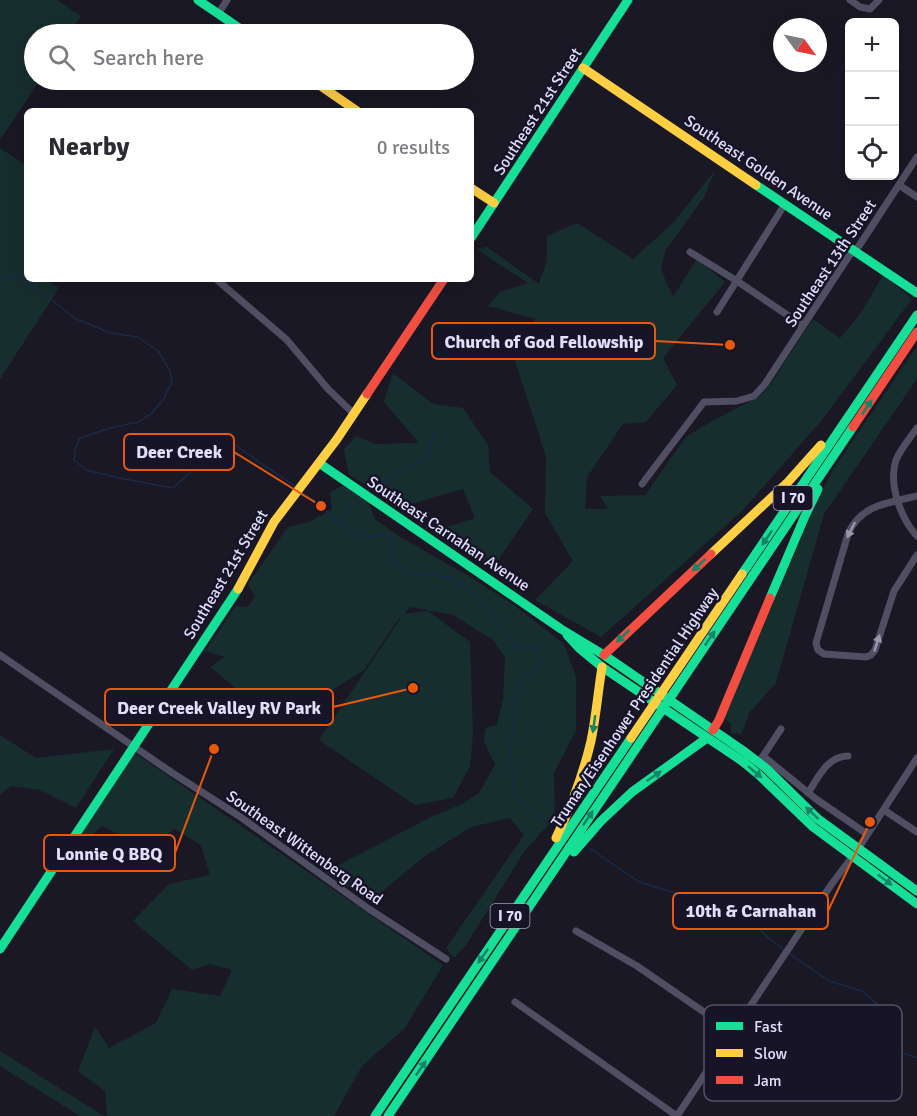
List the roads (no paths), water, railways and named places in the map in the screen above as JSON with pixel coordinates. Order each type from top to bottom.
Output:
[{"type":"main road","points":[[198,0],[233,24]]},
{"type":"main road","name":"Southeast 21st Street","points":[[474,233],[628,0]]},
{"type":"main road","name":"Southeast Golden Avenue","points":[[583,68],[913,290]]},
{"type":"main road","points":[[327,90],[353,108]]},
{"type":"main road","points":[[474,190],[494,203]]},
{"type":"main road","name":"Southeast 21st Street","points":[[0,949],[242,583],[268,531],[354,414],[442,282]]},
{"type":"main road","name":"Truman/Eisenhower Presidential Highway","points":[[388,1116],[516,926],[917,315]]},
{"type":"main road","name":"Truman/Eisenhower Presidential Highway","points":[[674,683],[917,332]]},
{"type":"main road","points":[[524,897],[557,837],[581,779],[593,728],[604,655],[793,477],[881,368]]},
{"type":"main road","points":[[516,926],[601,821],[638,788],[710,734],[719,720],[805,516],[855,424]]},
{"type":"main road","name":"Southeast Carnahan Avenue","points":[[319,463],[561,629],[604,655],[710,734]]},
{"type":"main road","name":"Southeast Carnahan Avenue","points":[[561,629],[602,667],[710,734]]},
{"type":"main road","name":"Truman/Eisenhower Presidential Highway","points":[[375,1116],[524,897],[650,719]]},
{"type":"main road","points":[[710,734],[761,759],[818,819],[917,904]]},
{"type":"main road","points":[[710,734],[751,768],[802,818],[917,891]]},
{"type":"street","points":[[218,14],[227,0]]},
{"type":"street","points":[[850,0],[860,7],[870,9],[879,0]]},
{"type":"street","name":"Southeast 13th Street","points":[[642,484],[704,402],[737,401],[754,396],[765,384],[802,325],[849,255],[859,246],[917,157]]},
{"type":"street","points":[[899,185],[917,197]]},
{"type":"street","points":[[717,312],[785,204]]},
{"type":"street","points":[[690,252],[802,325]]},
{"type":"street","points":[[219,282],[287,340],[328,389],[354,414]]},
{"type":"street","points":[[917,428],[899,453],[894,467],[894,484],[898,501],[904,519],[917,536]]},
{"type":"street","points":[[917,496],[869,509],[851,528],[816,643],[818,650],[824,654],[866,657],[871,655],[875,650],[894,591],[917,555]]},
{"type":"street","name":"Southeast Wittenberg Road","points":[[0,655],[239,816],[369,909],[446,959]]},
{"type":"street","points":[[782,729],[761,759],[867,834]]},
{"type":"street","points":[[808,793],[830,762],[848,756]]},
{"type":"street","points":[[751,1005],[917,758]]},
{"type":"street","points":[[884,810],[917,832]]},
{"type":"street","points":[[576,931],[637,966],[704,1012]]},
{"type":"street","points":[[515,1002],[677,1116],[704,1076]]},
{"type":"waterway","points":[[0,280],[13,275],[24,279]]},
{"type":"waterway","points":[[29,282],[76,319],[111,333],[138,337],[159,352],[170,371],[172,382],[163,400],[151,414],[138,422],[80,438],[75,449],[74,460],[86,470],[173,488],[191,472],[203,448],[220,444],[235,445],[296,487]]},
{"type":"waterway","points":[[368,491],[426,458],[434,432]]},
{"type":"waterway","points":[[302,492],[351,533],[371,537],[388,534],[394,545],[392,564],[411,575],[449,577],[467,588],[491,612],[500,629],[518,648],[537,648],[541,664],[519,683],[511,748],[513,789],[520,801],[548,823]]},
{"type":"waterway","points":[[339,521],[349,507],[363,497]]},
{"type":"waterway","points":[[591,849],[639,882],[668,891],[707,898],[726,905],[746,917],[783,949]]},
{"type":"waterway","points":[[790,954],[829,981],[862,991],[878,1005]]},
{"type":"waterway","points":[[902,1052],[917,1058]]},
{"type":"place","name":"Church of God Fellowship","points":[[730,345]]},
{"type":"place","name":"Deer Creek","points":[[321,506]]},
{"type":"place","name":"Deer Creek Valley RV Park","points":[[413,688]]},
{"type":"place","name":"Lonnie Q BBQ","points":[[214,749]]},
{"type":"place","name":"10th & Carnahan","points":[[870,822]]}]
